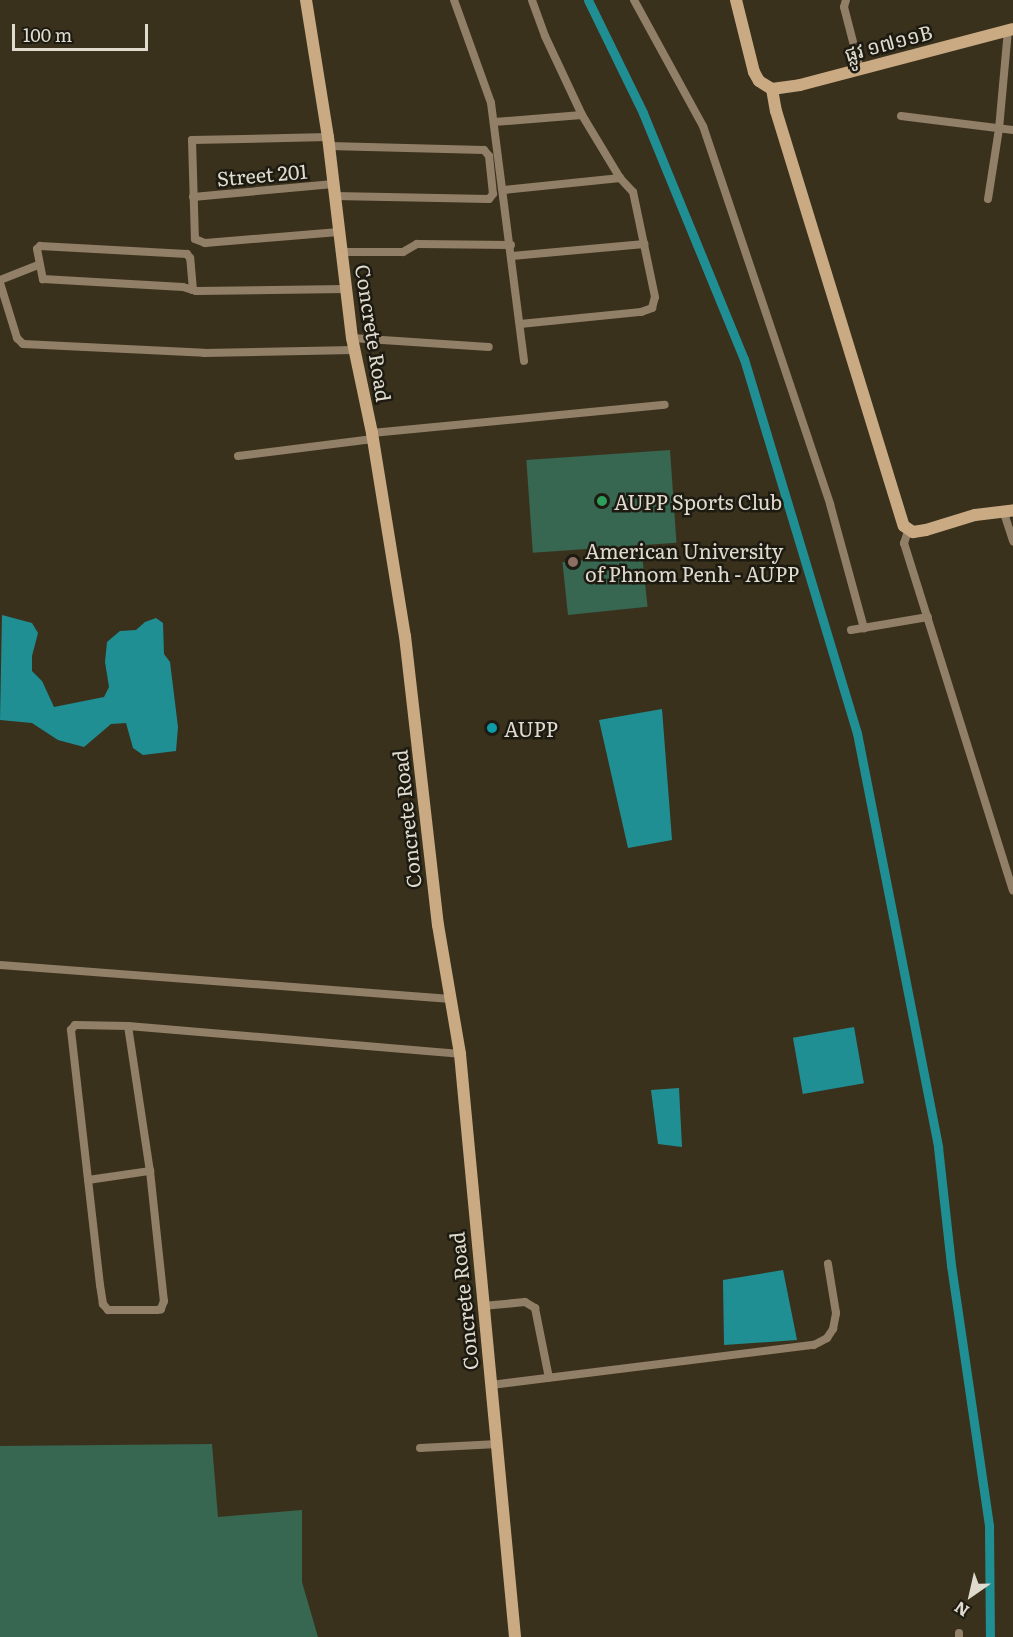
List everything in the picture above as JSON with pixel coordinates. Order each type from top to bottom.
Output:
[{"type":"street","name":"Concrete Road","points":[[306,0],[328,142],[353,344],[372,436],[405,636],[438,925],[460,1054],[498,1444],[514,1637]]},
{"type":"street","points":[[454,0],[486,86],[494,122],[524,361]]},
{"type":"street","points":[[520,324],[641,312],[652,308],[655,297],[633,192],[621,178],[582,115],[545,36],[532,0]]},
{"type":"street","points":[[634,0],[703,126],[826,494],[864,628]]},
{"type":"street","points":[[736,0],[754,72],[763,85],[772,89],[776,111],[853,365],[904,526],[908,531]]},
{"type":"street","points":[[846,0],[844,7],[860,69]]},
{"type":"street","points":[[988,199],[999,129],[1010,29]]},
{"type":"street","name":"ផ្លូវ ១៧១១B","points":[[772,89],[860,69],[1010,29]]},
{"type":"street","points":[[494,122],[582,115]]},
{"type":"street","points":[[901,116],[1013,130]]},
{"type":"street","points":[[328,142],[195,138],[191,147],[195,240],[201,243],[339,232]]},
{"type":"street","name":"Street 201","points":[[193,196],[334,190],[489,199],[493,194],[489,156],[484,150],[328,142]]},
{"type":"street","points":[[504,190],[621,178]]},
{"type":"street","points":[[341,252],[403,252],[417,244],[511,245]]},
{"type":"street","points":[[512,256],[644,244]]},
{"type":"street","points":[[193,290],[188,254],[40,246],[36,252],[43,279],[183,287],[193,290],[346,290]]},
{"type":"street","points":[[38,265],[0,282],[17,338],[23,344],[204,353],[353,344],[489,347]]},
{"type":"street","points":[[238,456],[372,436],[665,405]]},
{"type":"street","points":[[908,531],[926,530],[975,515],[1008,510],[1013,542]]},
{"type":"street","points":[[908,531],[904,543],[1013,890]]},
{"type":"street","points":[[851,630],[928,617]]},
{"type":"street","points":[[0,965],[451,999]]},
{"type":"street","points":[[128,1026],[150,1171],[164,1301],[161,1309],[158,1310],[129,1311],[105,1308],[71,1030],[80,1024],[128,1026],[460,1054]]},
{"type":"street","points":[[88,1180],[150,1171]]},
{"type":"street","points":[[491,1385],[820,1342],[833,1329],[836,1313],[828,1264]]},
{"type":"street","points":[[483,1306],[525,1302],[535,1308],[549,1377]]},
{"type":"street","points":[[420,1448],[498,1444]]},
{"type":"green space","name":"AUPP Sports Club","points":[[670,450],[676,543],[533,553],[526,460]]},
{"type":"green space","points":[[642,554],[648,607],[568,615],[562,562]]},
{"type":"green space","points":[[212,1444],[218,1517],[302,1510],[302,1582],[318,1637],[0,1637],[0,1446]]},
{"type":"water","points":[[2,615],[32,623],[38,633],[32,656],[32,671],[42,681],[54,707],[104,697],[109,687],[105,662],[107,642],[120,631],[136,630],[145,622],[156,618],[163,623],[164,654],[170,662],[178,727],[176,751],[143,755],[133,748],[126,723],[111,724],[84,747],[58,740],[32,723],[0,720]]},
{"type":"water","points":[[662,709],[672,840],[628,848],[599,720]]},
{"type":"water","points":[[854,1027],[864,1083],[803,1094],[793,1038]]},
{"type":"water","points":[[679,1088],[682,1147],[658,1144],[651,1090]]},
{"type":"water","points":[[783,1270],[797,1340],[724,1345],[723,1280]]},
{"type":"waterway","points":[[588,0],[643,113],[744,359],[857,733],[938,1147],[951,1265],[989,1526],[990,1637]]},
{"type":"place","name":"AUPP Sports Club","points":[[602,501]]},
{"type":"place","name":"American University of Phnom Penh - AUPP","points":[[573,562]]},
{"type":"place","name":"AUPP","points":[[492,728]]}]
